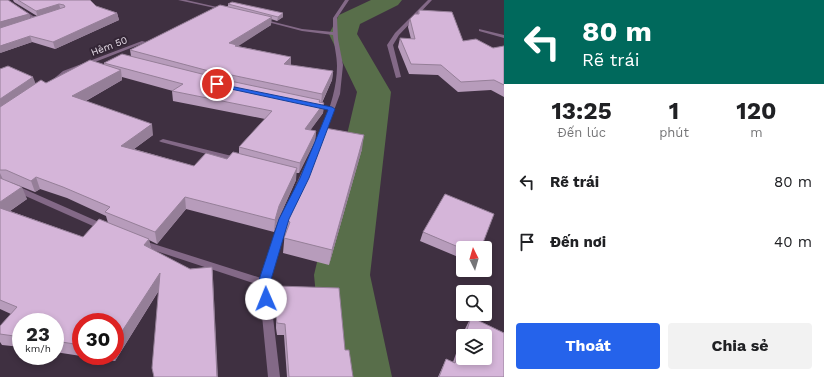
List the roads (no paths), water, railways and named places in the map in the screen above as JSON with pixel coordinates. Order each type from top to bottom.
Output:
[{"type":"street","points":[[5,0],[39,21]]},
{"type":"street","points":[[180,0],[230,11]]},
{"type":"street","points":[[274,377],[264,283],[284,219],[300,177],[328,108],[337,94],[340,65],[335,18],[347,0]]},
{"type":"street","points":[[398,77],[390,45],[397,34],[430,0]]},
{"type":"street","points":[[32,23],[45,19]]},
{"type":"street","points":[[259,19],[302,30],[336,34]]},
{"type":"street","points":[[481,30],[504,37]]},
{"type":"street","name":"Hẻm 50","points":[[47,85],[66,72],[144,42]]},
{"type":"street","points":[[109,56],[116,58]]},
{"type":"street","points":[[163,141],[245,162]]},
{"type":"street","points":[[7,185],[116,233]]},
{"type":"street","points":[[130,239],[264,283]]},
{"type":"waterway","points":[[358,377],[342,275],[374,92],[343,34],[348,20],[390,0]]}]
